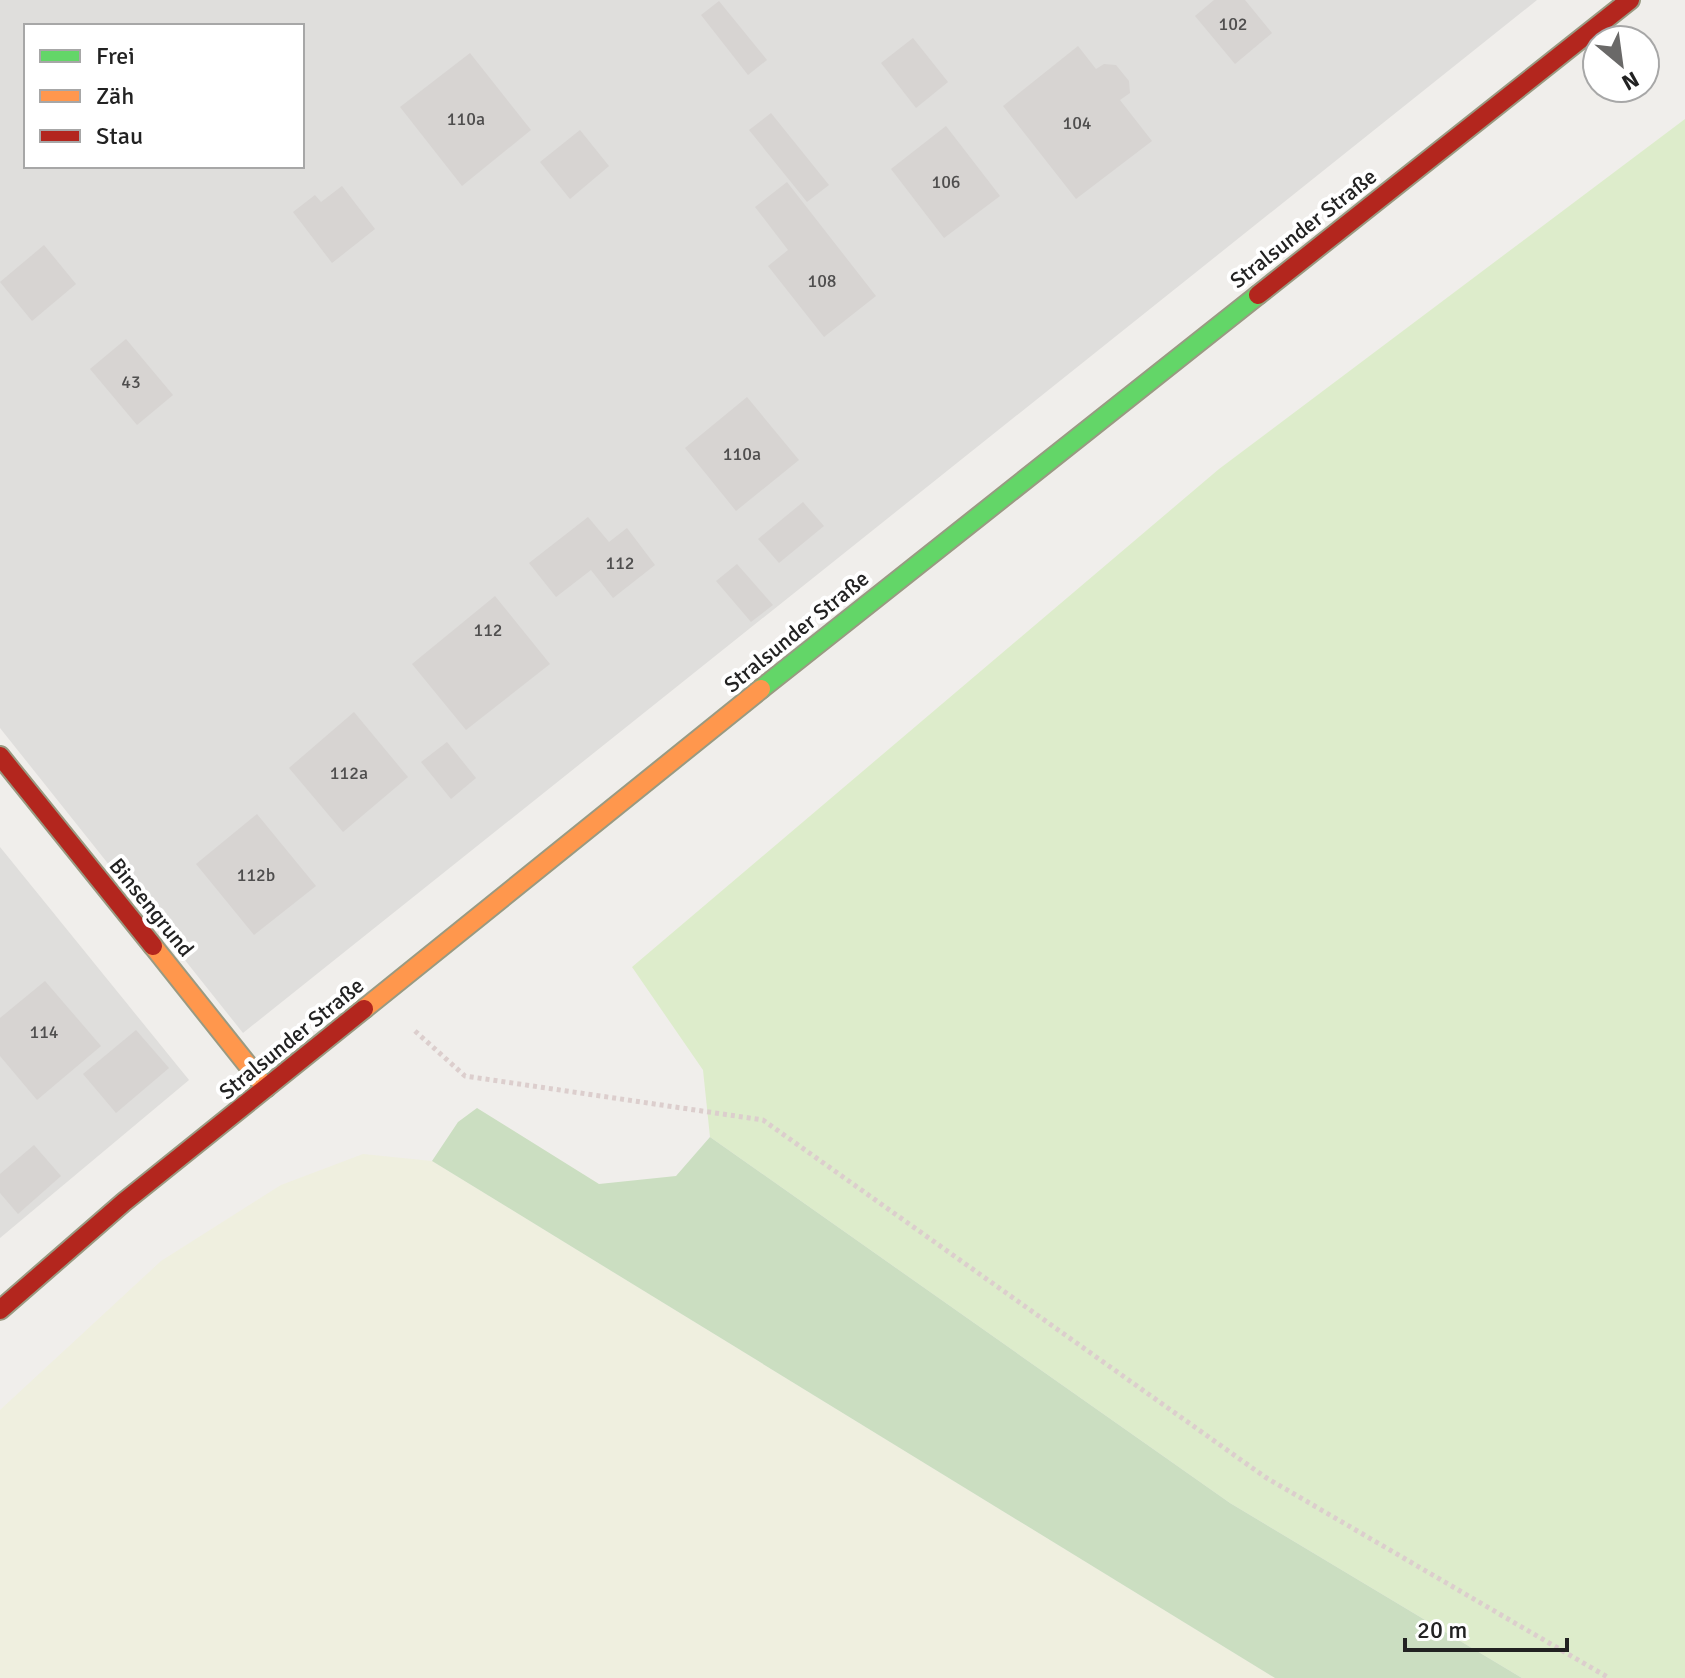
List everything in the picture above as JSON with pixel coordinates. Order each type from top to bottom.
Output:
[{"type":"street","name":"Stralsunder Straße","points":[[0,1310],[124,1202],[820,642],[1630,0]]},
{"type":"street","name":"Binsengrund","points":[[0,756],[266,1088]]},
{"type":"path","points":[[378,998],[465,1076],[763,1120],[1265,1477],[1609,1678]]},
{"type":"shaded area","points":[[0,0],[1537,0],[243,1033],[0,728]]},
{"type":"shaded area","points":[[0,847],[189,1080],[0,1238]]},
{"type":"green space","points":[[1685,119],[1685,1678],[1522,1678],[1230,1503],[710,1137],[703,1070],[632,967],[1219,469]]},
{"type":"green space","points":[[477,1108],[599,1184],[676,1176],[710,1137],[1230,1503],[1522,1678],[1275,1678],[432,1161],[458,1122]]},
{"type":"green space","points":[[363,1154],[432,1161],[1275,1678],[0,1678],[0,1410],[161,1261],[281,1185]]},
{"type":"building","points":[[1214,0],[1245,0],[1272,33],[1235,64],[1195,16]]},
{"type":"building","points":[[719,1],[767,60],[748,75],[701,15]]},
{"type":"building","points":[[913,38],[948,82],[916,108],[881,63]]},
{"type":"building","points":[[1078,46],[1096,69],[1104,64],[1116,65],[1129,81],[1130,93],[1120,100],[1152,141],[1076,199],[1003,106]]},
{"type":"building","points":[[470,53],[531,130],[462,186],[400,107]]},
{"type":"building","points":[[771,113],[829,185],[807,202],[749,130]]},
{"type":"building","points":[[946,126],[1000,196],[944,238],[891,169]]},
{"type":"building","points":[[580,130],[609,166],[570,199],[540,162]]},
{"type":"building","points":[[787,182],[876,296],[824,337],[768,266],[788,250],[755,207]]},
{"type":"building","points":[[342,186],[375,229],[332,263],[293,212],[315,195],[321,202]]},
{"type":"building","points":[[44,245],[76,284],[32,321],[0,282]]},
{"type":"building","points":[[126,339],[173,395],[137,425],[90,369]]},
{"type":"building","points":[[747,397],[799,460],[736,511],[685,448]]},
{"type":"building","points":[[803,502],[824,526],[779,563],[758,539]]},
{"type":"building","points":[[588,517],[609,542],[627,528],[655,565],[613,598],[591,570],[556,597],[529,563]]},
{"type":"building","points":[[737,564],[773,605],[751,622],[716,581]]},
{"type":"building","points":[[495,596],[550,664],[466,730],[412,664]]},
{"type":"building","points":[[354,712],[408,777],[343,832],[289,768]]},
{"type":"building","points":[[447,742],[476,778],[451,799],[421,762]]},
{"type":"building","points":[[257,814],[316,886],[254,935],[196,864]]},
{"type":"building","points":[[45,981],[101,1046],[37,1100],[0,1056],[0,1018]]},
{"type":"building","points":[[136,1030],[169,1068],[116,1113],[83,1074]]},
{"type":"building","points":[[34,1145],[61,1176],[18,1214],[0,1193],[0,1174]]},
{"type":"traffic: fast","points":[[761,689],[1258,295]]},
{"type":"traffic: slow","points":[[364,1009],[761,689]]},
{"type":"traffic: slow","points":[[153,946],[266,1088]]},
{"type":"traffic: jam","points":[[1258,295],[1630,0]]},
{"type":"traffic: jam","points":[[0,756],[153,946]]},
{"type":"traffic: jam","points":[[0,1310],[124,1202],[364,1009]]}]
